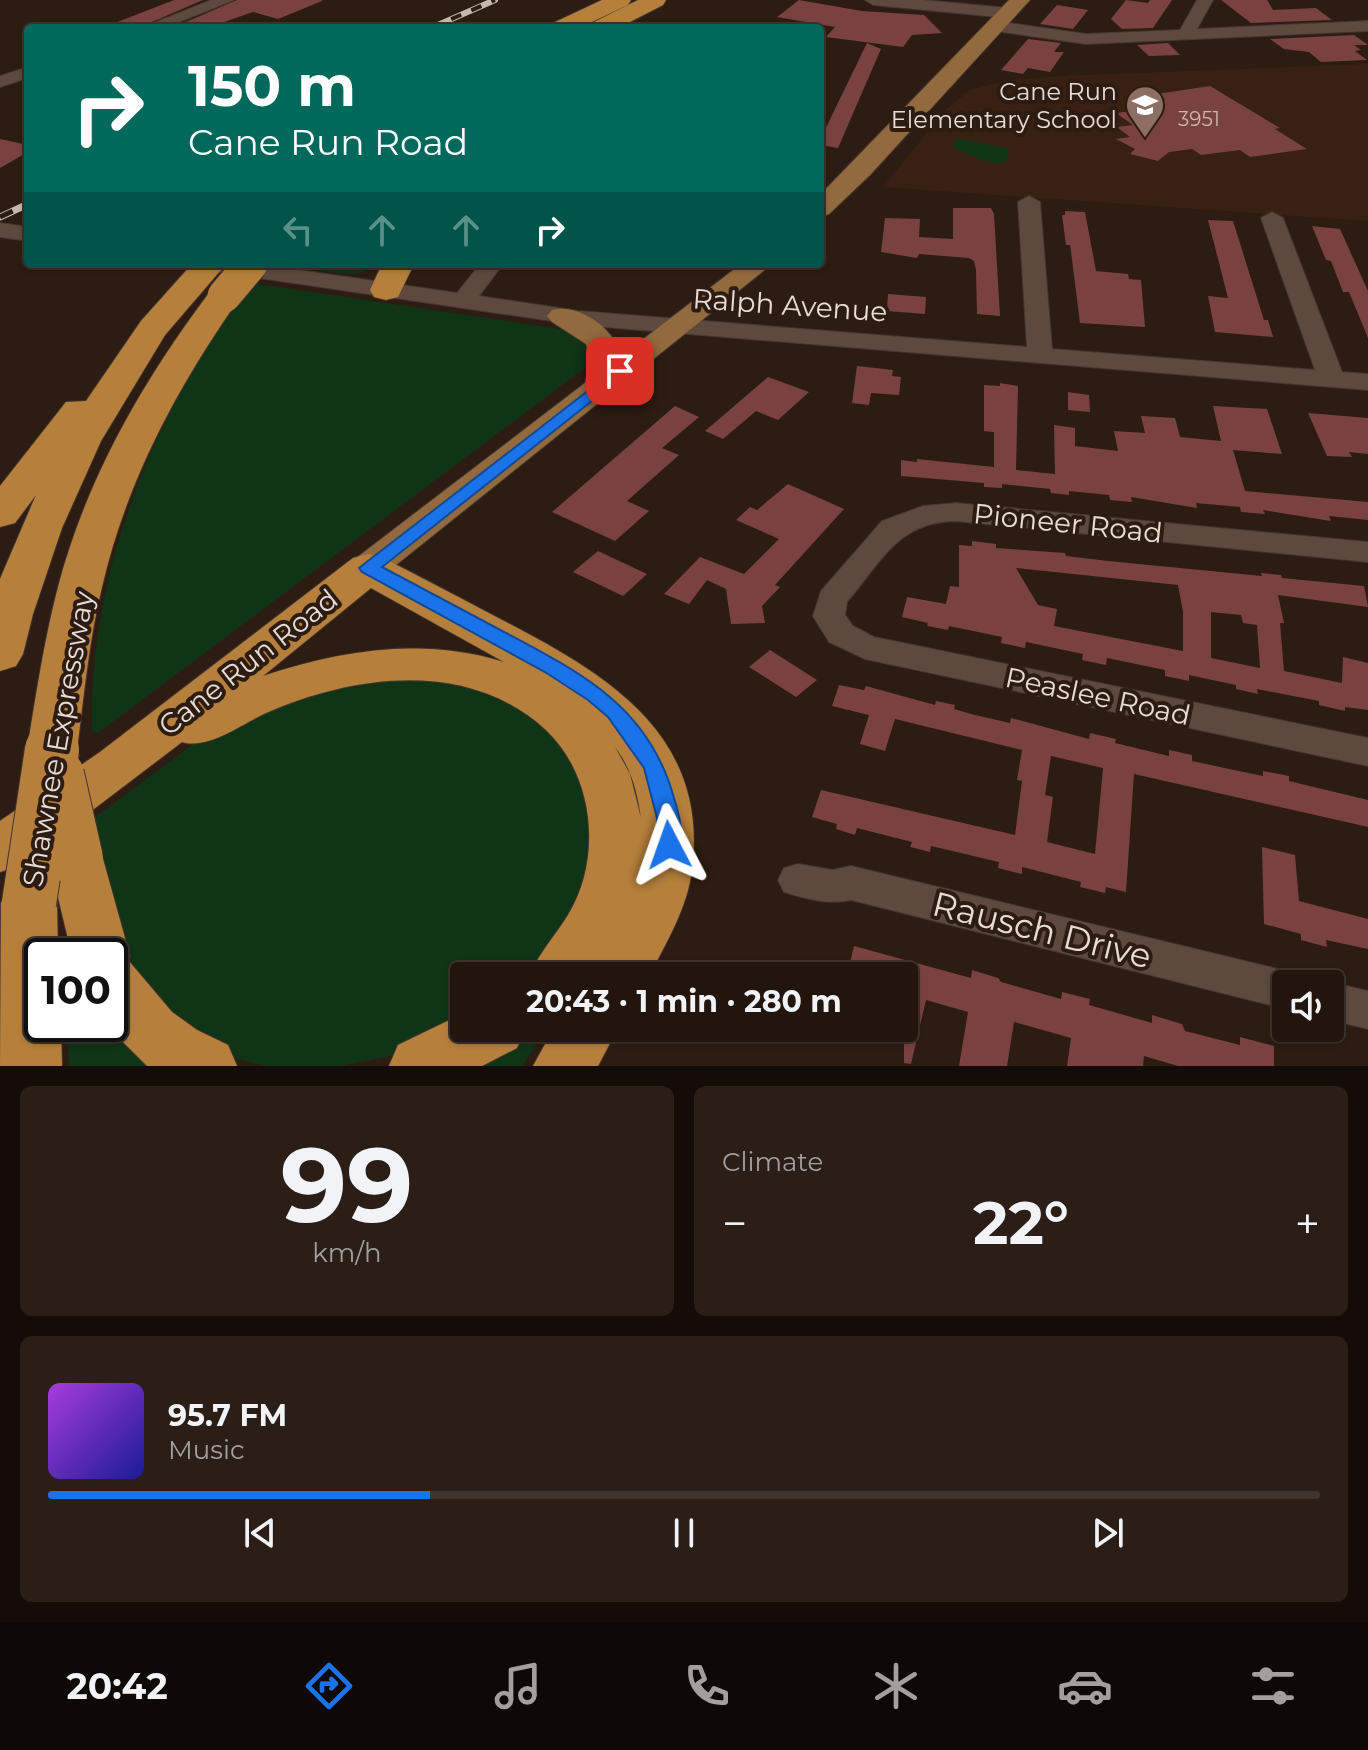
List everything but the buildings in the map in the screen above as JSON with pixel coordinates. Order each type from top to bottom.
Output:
[{"type":"highway","points":[[569,24],[620,0]]},
{"type":"highway","points":[[608,24],[655,0]]},
{"type":"highway","name":"Shawnee Expressway","points":[[0,654],[40,531],[90,429],[136,352],[184,292],[215,275],[238,268]]},
{"type":"highway","name":"Shawnee Expressway","points":[[31,1066],[29,903],[71,628],[101,522],[137,433],[175,364],[215,275]]},
{"type":"highway","points":[[0,514],[77,412],[136,352]]},
{"type":"highway","points":[[368,568],[576,681],[615,712],[643,746],[663,792],[669,845],[656,900],[626,962]]},
{"type":"highway","name":"Cane Run Road","points":[[0,850],[118,766],[368,568]]},
{"type":"highway","points":[[118,766],[272,689],[319,674],[361,666],[390,663],[457,667],[493,676],[527,690],[561,714],[594,751],[605,773],[617,822],[617,850],[602,907],[569,962]]},
{"type":"highway","points":[[52,750],[96,938]]},
{"type":"highway","points":[[128,1009],[177,1054],[206,1066]]},
{"type":"highway","points":[[420,1066],[468,1042]]},
{"type":"highway","points":[[564,1066],[579,1042]]},
{"type":"main road","points":[[824,205],[1008,13]]},
{"type":"main road","name":"Cane Run Road","points":[[368,568],[753,268]]},
{"type":"main road","points":[[562,316],[602,342],[607,361],[600,387]]},
{"type":"street","points":[[160,24],[226,0]]},
{"type":"street","points":[[873,0],[1008,13],[1074,39],[1368,26]]},
{"type":"street","points":[[1185,35],[1205,0]]},
{"type":"street","points":[[0,82],[24,73]]},
{"type":"street","points":[[1029,202],[1040,353]]},
{"type":"street","points":[[1272,218],[1331,378]]},
{"type":"street","points":[[0,230],[24,233]]},
{"type":"street","points":[[462,302],[489,268]]},
{"type":"street","name":"Ralph Avenue","points":[[215,275],[392,277],[462,302],[562,316],[1368,382]]},
{"type":"street","name":"Pioneer Road","points":[[834,627],[829,606],[858,566],[893,528],[930,513],[956,512],[1368,552]]},
{"type":"street","name":"Peaslee Road","points":[[834,627],[865,647],[1368,752]]},
{"type":"street","name":"Rausch Drive","points":[[798,880],[833,887],[851,883],[1272,987]]},
{"type":"street","points":[[1344,1004],[1368,1010]]},
{"type":"shaded area","name":"Cane Run Elementary School","points":[[1368,64],[1368,221],[883,187],[946,109],[970,90],[1009,80]]},
{"type":"green space","points":[[957,138],[1007,148],[1006,161],[987,161],[952,148]]},
{"type":"green space","points":[[308,268],[373,268],[348,274]]},
{"type":"green space","points":[[253,283],[567,330],[593,347],[589,365],[98,733],[92,731],[94,672],[101,612],[115,553],[134,494],[186,382]]},
{"type":"green space","points":[[386,674],[473,685],[547,723],[590,787],[592,874],[541,962],[450,962],[450,1033],[401,1054],[341,1066],[267,1066],[227,1057],[134,988],[128,965],[128,938],[121,938],[90,821],[216,727],[252,711]]},
{"type":"green space","points":[[128,1039],[161,1066],[69,1066],[68,1042],[128,1042]]},
{"type":"green space","points":[[498,1042],[538,1042],[522,1066],[459,1066]]},
{"type":"railway","points":[[440,24],[495,0]]},
{"type":"railway","points":[[0,217],[24,206]]},
{"type":"place","name":"Cane Run Elementary School","points":[[1145,139]]},
{"type":"route","points":[[620,371],[368,568],[553,667],[596,695],[615,712],[643,746],[655,768],[668,818],[669,845]]}]
